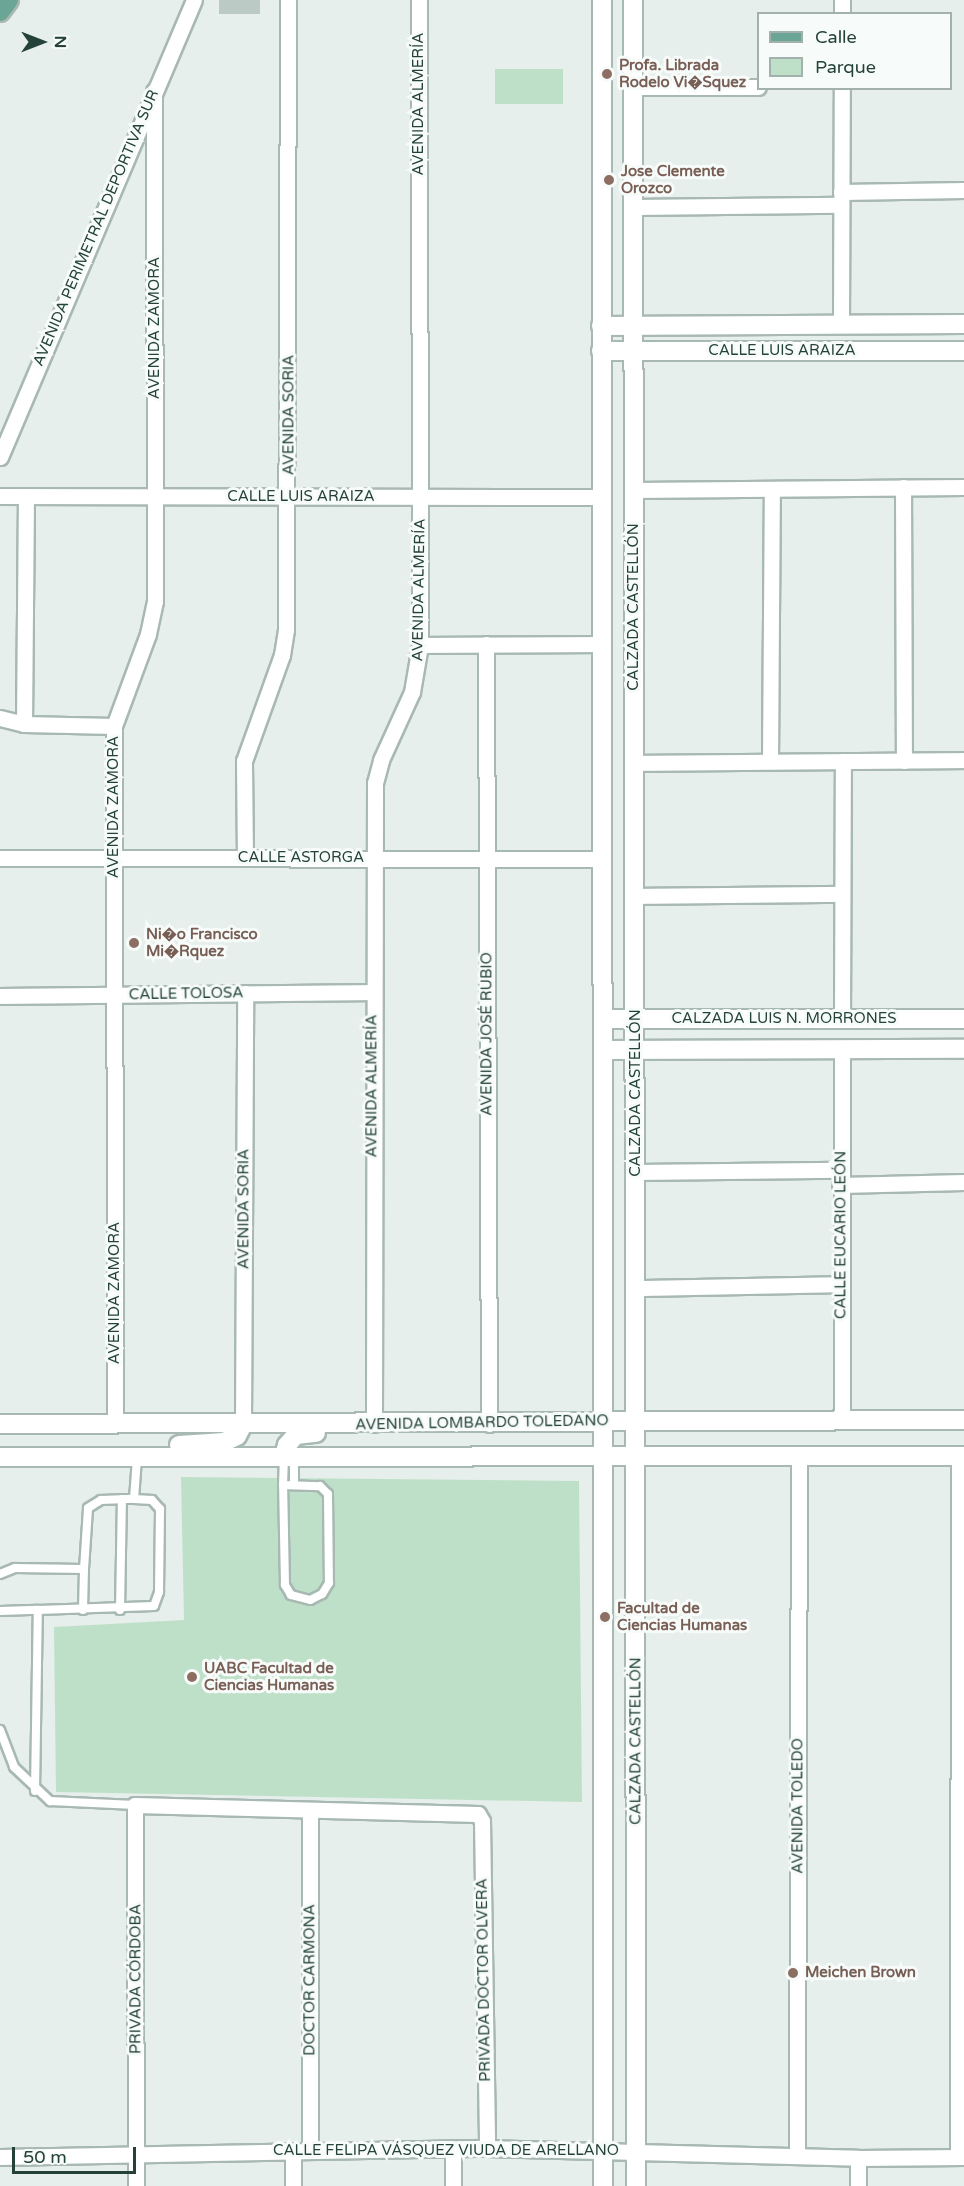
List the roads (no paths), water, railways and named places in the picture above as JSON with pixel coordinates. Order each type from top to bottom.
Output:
[{"type":"main road","points":[[0,12],[9,0]]},
{"type":"main road","points":[[602,0],[603,2186]]},
{"type":"main road","name":"CALZADA CASTELLÓN","points":[[633,0],[632,351],[637,1288],[636,2186]]},
{"type":"main road","points":[[909,324],[910,351]]},
{"type":"main road","name":"CALLE LUIS ARAIZA","points":[[601,326],[964,324]]},
{"type":"main road","name":"CALLE LUIS ARAIZA","points":[[601,351],[964,351]]},
{"type":"main road","name":"CALZADA LUIS N. MORRONES","points":[[604,1019],[964,1019]]},
{"type":"main road","name":"CALZADA LUIS N. MORRONES","points":[[604,1050],[964,1049]]},
{"type":"main road","name":"AVENIDA LOMBARDO TOLEDANO","points":[[0,1424],[115,1422],[489,1424],[604,1421],[964,1420]]},
{"type":"main road","points":[[0,1430],[41,1424]]},
{"type":"main road","points":[[137,1456],[163,1447],[224,1442],[237,1436],[243,1424]]},
{"type":"main road","points":[[289,1456],[287,1445],[296,1435],[350,1432],[374,1424]]},
{"type":"main road","name":"AVENIDA LOMBARDO TOLEDANO","points":[[0,1457],[962,1456]]},
{"type":"street","name":"AVENIDA PERIMETRAL DEPORTIVA SUR","points":[[0,457],[194,0]]},
{"type":"street","name":"AVENIDA SORIA","points":[[245,858],[244,761],[286,636],[289,498],[288,0]]},
{"type":"street","name":"AVENIDA ALMERÍA","points":[[374,1424],[372,992],[373,858],[377,772],[412,692],[420,645],[419,0]]},
{"type":"street","points":[[633,87],[757,87]]},
{"type":"street","points":[[841,325],[842,90]]},
{"type":"street","name":"AVENIDA ZAMORA","points":[[115,1422],[114,726],[152,619],[156,497],[154,92]]},
{"type":"street","points":[[633,207],[964,190]]},
{"type":"street","points":[[634,490],[964,487]]},
{"type":"street","points":[[903,488],[904,761]]},
{"type":"street","points":[[770,761],[772,489]]},
{"type":"street","name":"CALLE LUIS ARAIZA","points":[[0,496],[601,497]]},
{"type":"street","points":[[24,724],[26,496]]},
{"type":"street","name":"AVENIDA JOSÉ RUBIO","points":[[486,644],[489,1424]]},
{"type":"street","points":[[420,645],[602,644]]},
{"type":"street","points":[[0,718],[24,724],[114,726]]},
{"type":"street","points":[[634,763],[964,760]]},
{"type":"street","points":[[842,1020],[843,761]]},
{"type":"street","name":"CALLE ASTORGA","points":[[0,858],[603,859]]},
{"type":"street","points":[[635,896],[842,894]]},
{"type":"street","name":"CALLE TOLOSA","points":[[0,996],[372,992]]},
{"type":"street","name":"AVENIDA SORIA","points":[[243,1424],[245,993]]},
{"type":"street","name":"CALLE EUCARIO LEÓN","points":[[842,1050],[840,1178],[842,1420]]},
{"type":"street","points":[[636,1172],[964,1182]]},
{"type":"street","points":[[637,1288],[841,1284]]},
{"type":"street","name":"AVENIDA TOLEDO","points":[[797,2156],[799,1456]]},
{"type":"street","points":[[961,2157],[962,1456]]},
{"type":"street","points":[[135,1806],[310,1810]]},
{"type":"street","name":"PRIVADA CÓRDOBA","points":[[135,1806],[136,2186]]},
{"type":"street","name":"PRIVADA DOCTOR OLVERA","points":[[310,1810],[478,1814],[482,1821],[487,2148]]},
{"type":"street","name":"DOCTOR CARMONA","points":[[310,1810],[310,2150]]},
{"type":"street","name":"CALLE FELIPA VÁSQUEZ VIUDA DE ARELLANO","points":[[0,2157],[487,2148],[858,2158],[961,2157]]},
{"type":"street","points":[[453,2149],[453,2186]]},
{"type":"street","points":[[293,2151],[293,2186]]},
{"type":"street","points":[[858,2158],[858,2186]]},
{"type":"lane","points":[[134,1499],[137,1456]]},
{"type":"lane","points":[[289,1456],[294,1485]]},
{"type":"lane","points":[[283,1485],[320,1486],[329,1498],[329,1583],[322,1594],[310,1600],[291,1595],[285,1585],[283,1485],[289,1456]]},
{"type":"lane","points":[[120,1610],[122,1499]]},
{"type":"lane","points":[[0,1611],[120,1610],[151,1609],[159,1592],[160,1509],[152,1500],[101,1500],[88,1508],[83,1610]]},
{"type":"lane","points":[[0,1574],[15,1568],[84,1569]]},
{"type":"lane","points":[[35,1791],[38,1610]]},
{"type":"lane","points":[[0,1730],[14,1767],[35,1791],[56,1803],[135,1806]]},
{"type":"place","name":"Profa. Librada Rodelo Vi�Squez","points":[[607,74]]},
{"type":"place","name":"Jose Clemente Orozco","points":[[609,180]]},
{"type":"place","name":"Ni�o Francisco Mi�Rquez","points":[[134,943]]},
{"type":"place","name":"Facultad de Ciencias Humanas","points":[[605,1617]]},
{"type":"place","name":"UABC Facultad de Ciencias Humanas","points":[[192,1677]]},
{"type":"place","name":"Meichen Brown","points":[[793,1973]]}]
